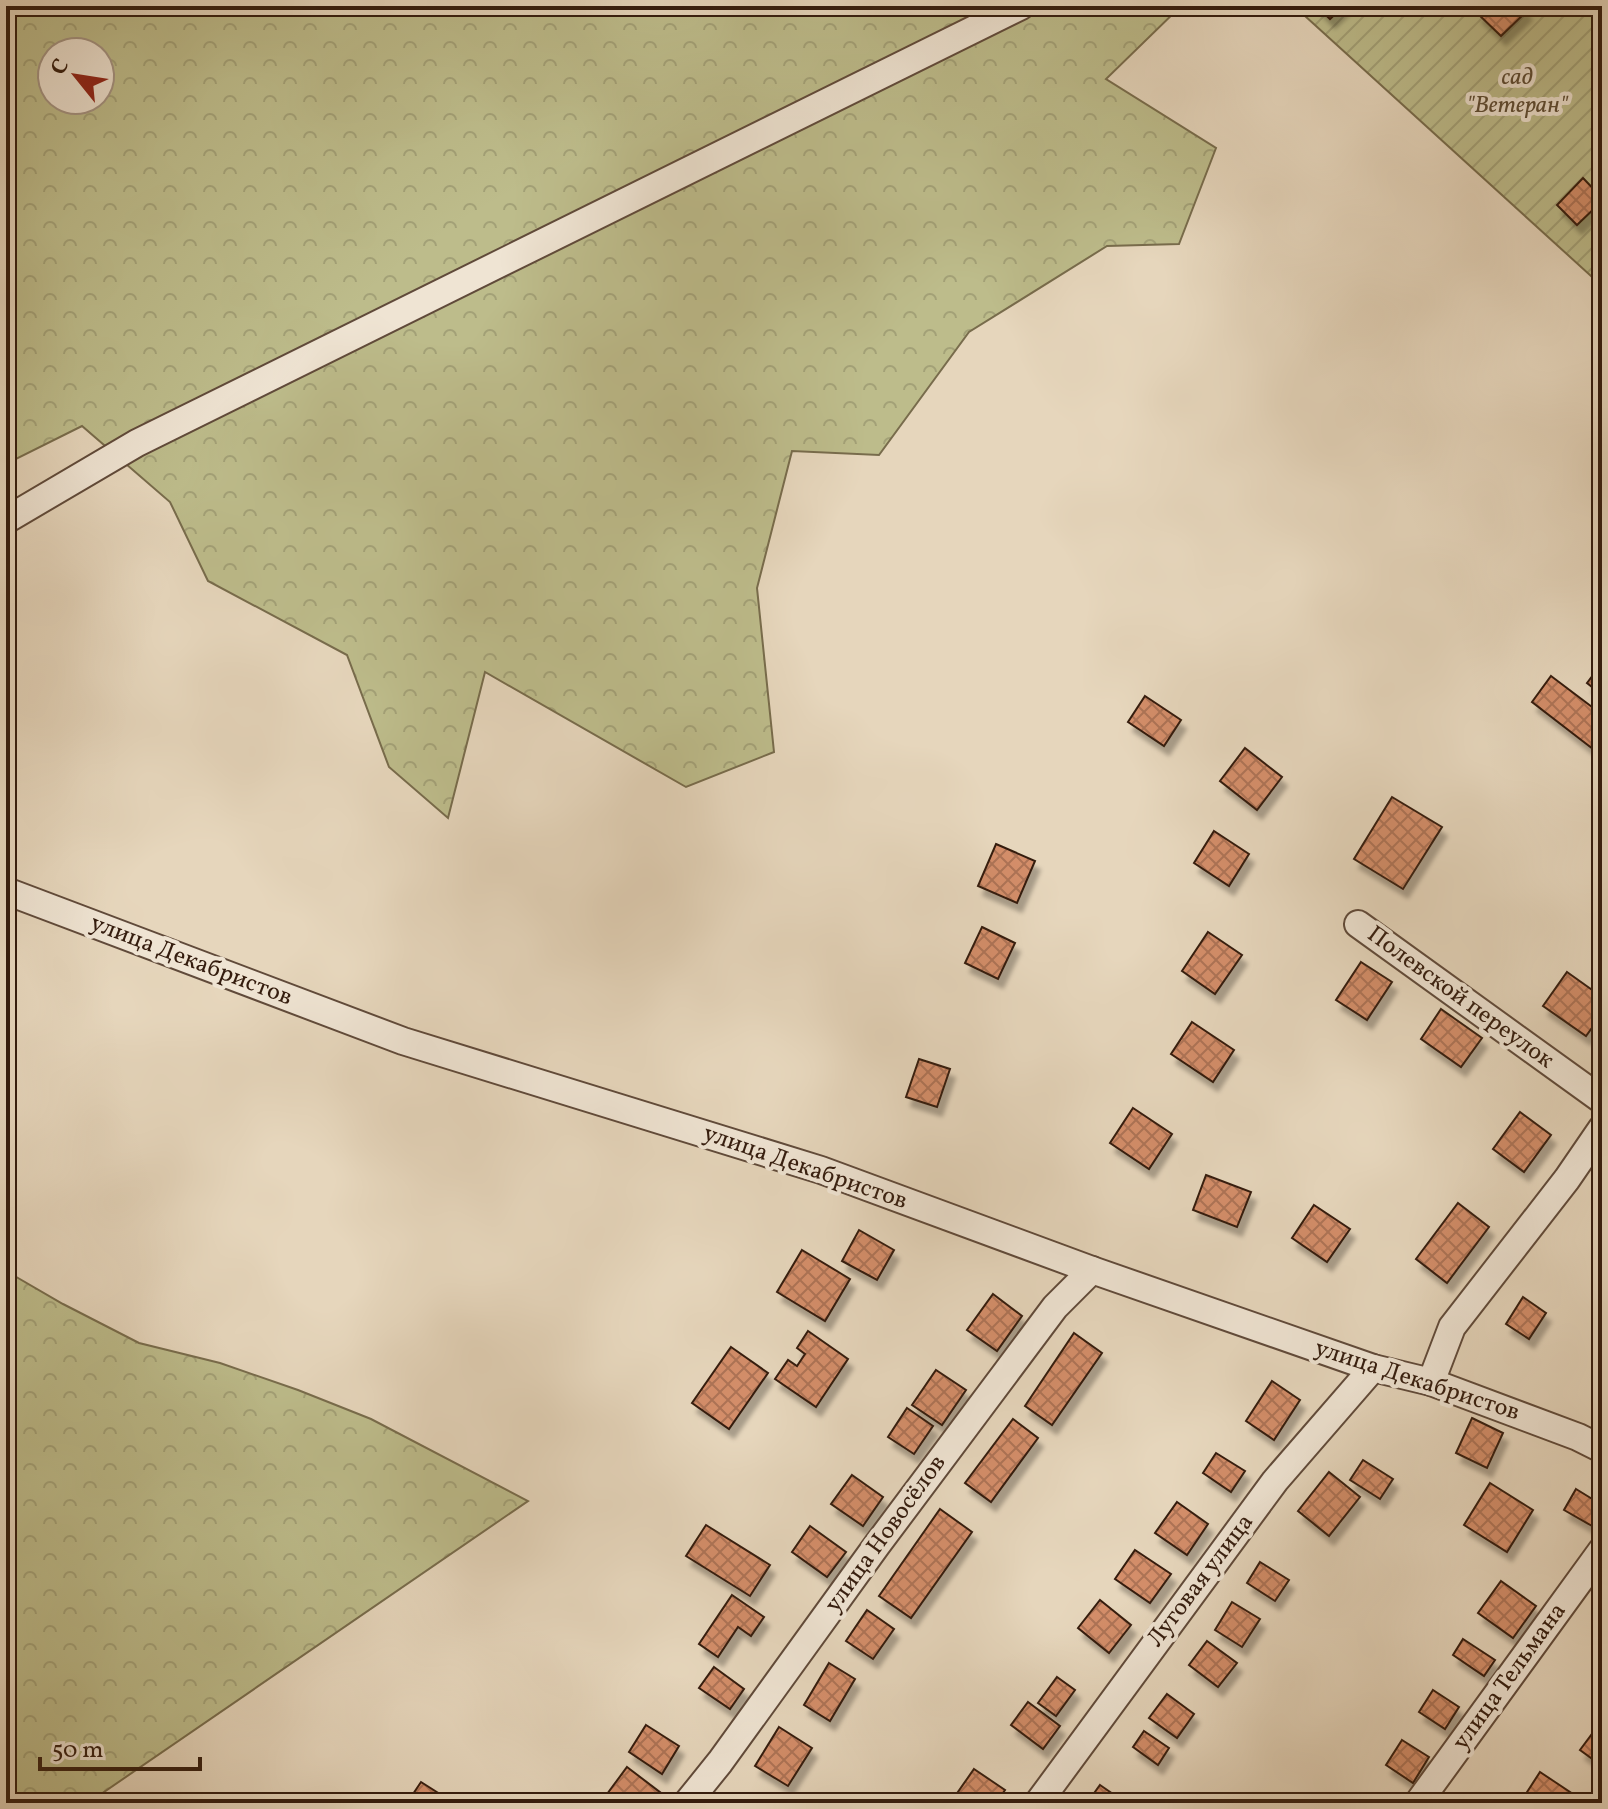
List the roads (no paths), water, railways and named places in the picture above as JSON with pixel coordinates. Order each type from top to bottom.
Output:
[{"type":"street","points":[[6,520],[137,443],[1021,6]]},
{"type":"street","name":"улица Декабристов","points":[[6,891],[403,1041],[821,1170],[1092,1270],[1373,1368],[1431,1382],[1578,1437],[1602,1449]]},
{"type":"street","name":"Полевской переулок","points":[[1358,924],[1602,1100]]},
{"type":"street","points":[[1431,1382],[1452,1327],[1567,1179],[1602,1128]]},
{"type":"street","name":"улица Новосёлов","points":[[687,1803],[1055,1307],[1092,1270]]},
{"type":"street","name":"Луговая улица","points":[[1038,1803],[1275,1481],[1373,1368]]},
{"type":"street","name":"улица Тельмана","points":[[1418,1803],[1602,1550]]},
{"type":"park label","name":"сад \"Ветеран\"","points":[[1517,92]]}]
